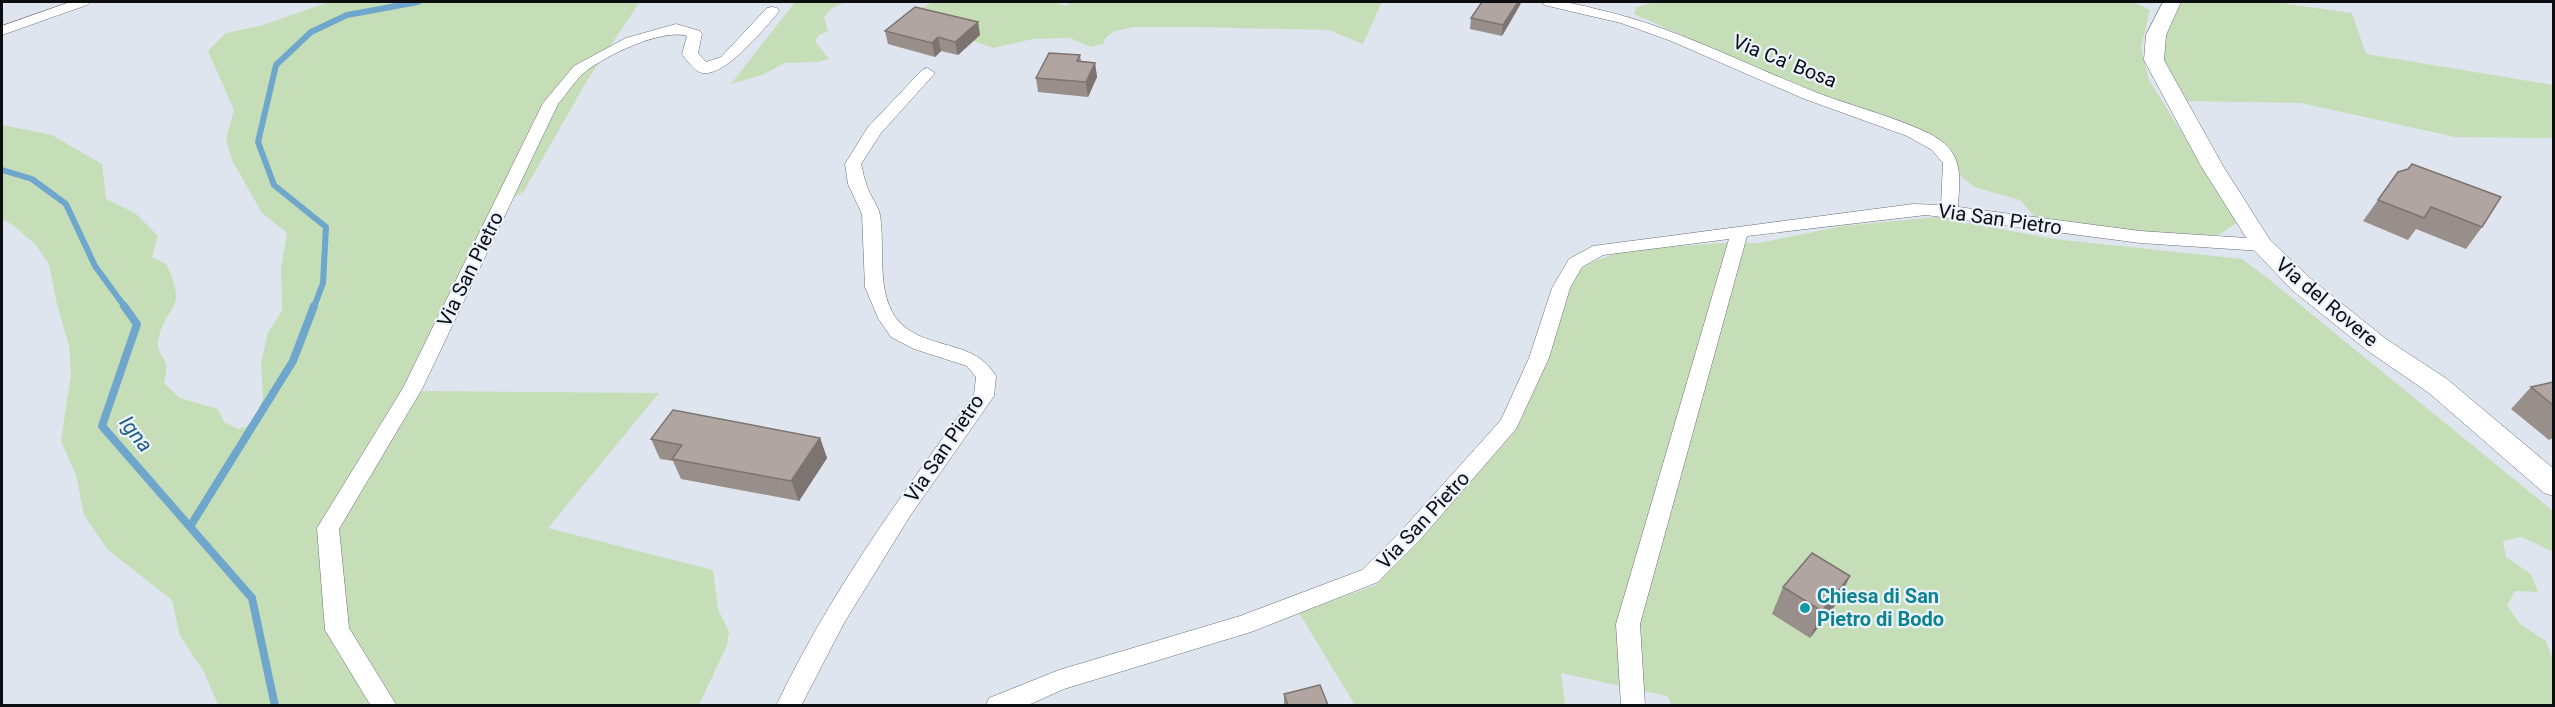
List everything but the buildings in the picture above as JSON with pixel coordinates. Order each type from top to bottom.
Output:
[{"type":"street","points":[[2,31],[82,2]]},
{"type":"street","name":"Via Ca' Bosa","points":[[1549,2],[1626,20],[1676,38],[1808,95],[1913,133],[1938,146],[1951,163],[1949,209]]},
{"type":"street","name":"Via del Rovere","points":[[2172,2],[2163,16],[2156,36],[2154,60],[2218,176],[2262,245],[2301,284],[2377,345],[2438,386],[2553,485]]},
{"type":"street","name":"Via San Pietro","points":[[385,705],[337,630],[328,528],[412,389],[551,103],[579,69],[631,40],[676,28],[695,34],[690,54],[703,68],[726,60],[772,11]]},
{"type":"street","name":"Via San Pietro","points":[[788,705],[836,615],[902,510],[984,396],[986,376],[974,361],[921,344],[897,332],[885,313],[874,287],[871,214],[856,184],[853,164],[874,130],[927,73]]},
{"type":"street","name":"Via San Pietro","points":[[998,705],[1059,680],[1243,625],[1370,576],[1410,536],[1509,424],[1539,358],[1561,288],[1575,263],[1599,250],[1739,234],[1913,209],[1949,209],[1981,216],[2151,239],[2214,245],[2262,245]]},
{"type":"street","points":[[1633,705],[1628,624],[1739,234]]},
{"type":"green space","points":[[329,2],[640,2],[588,79],[524,191],[490,214],[404,391],[659,393],[548,528],[713,570],[718,609],[729,632],[727,645],[699,705],[218,705],[204,672],[180,636],[172,600],[108,550],[84,515],[76,475],[61,441],[71,374],[69,346],[49,264],[35,244],[13,225],[2,219],[2,125],[52,135],[102,164],[106,199],[135,213],[158,236],[152,257],[167,265],[173,281],[175,301],[161,330],[158,343],[166,364],[164,383],[180,398],[218,409],[224,422],[238,429],[248,426],[256,416],[263,398],[261,363],[268,332],[282,311],[281,268],[287,233],[262,213],[232,160],[226,139],[234,110],[208,51],[226,33],[260,26]]},
{"type":"green space","points":[[795,2],[846,2],[832,8],[824,17],[828,31],[818,36],[815,41],[829,59],[819,62],[785,63],[762,75],[731,84]]},
{"type":"green space","points":[[934,2],[1054,2],[1066,6],[1072,2],[1382,2],[1363,44],[1329,30],[1133,27],[1115,31],[1106,37],[1103,44],[1091,47],[1070,38],[1033,39],[993,48],[910,18],[914,11]]},
{"type":"green space","points":[[1656,2],[2133,2],[2150,10],[2141,47],[2149,80],[2238,222],[2220,234],[2187,238],[2041,224],[2020,200],[1974,187],[1961,176],[1950,148],[1937,137],[1911,126],[1835,103],[1634,14],[1636,7]]},
{"type":"green space","points":[[2177,2],[2274,2],[2352,13],[2366,54],[2553,85],[2553,138],[2455,137],[2301,103],[2180,101],[2167,75],[2162,51],[2165,27]]},
{"type":"green space","points":[[1937,217],[2054,239],[2242,259],[2265,276],[2553,511],[2553,552],[2522,537],[2503,541],[2506,557],[2531,574],[2538,592],[2515,591],[2507,605],[2520,624],[2546,641],[2553,660],[2553,705],[1673,706],[1667,696],[1561,673],[1565,705],[1355,705],[1299,613],[1376,585],[1443,501],[1522,418],[1571,277],[1590,263],[1622,251],[1719,243],[1758,243],[1844,226]]},
{"type":"waterway","points":[[314,307],[323,283],[326,227],[274,185],[258,142],[276,65],[311,32],[347,15],[418,2]]},
{"type":"waterway","name":"Igna","points":[[2,170],[32,179],[66,204],[95,266],[125,307]]},
{"type":"waterway","name":"Igna","points":[[124,306],[137,324],[102,426],[252,598],[275,706]]},
{"type":"waterway","points":[[191,525],[293,361],[314,306]]},
{"type":"place","name":"Chiesa di San Pietro di Bodo","points":[[1805,608]]}]
